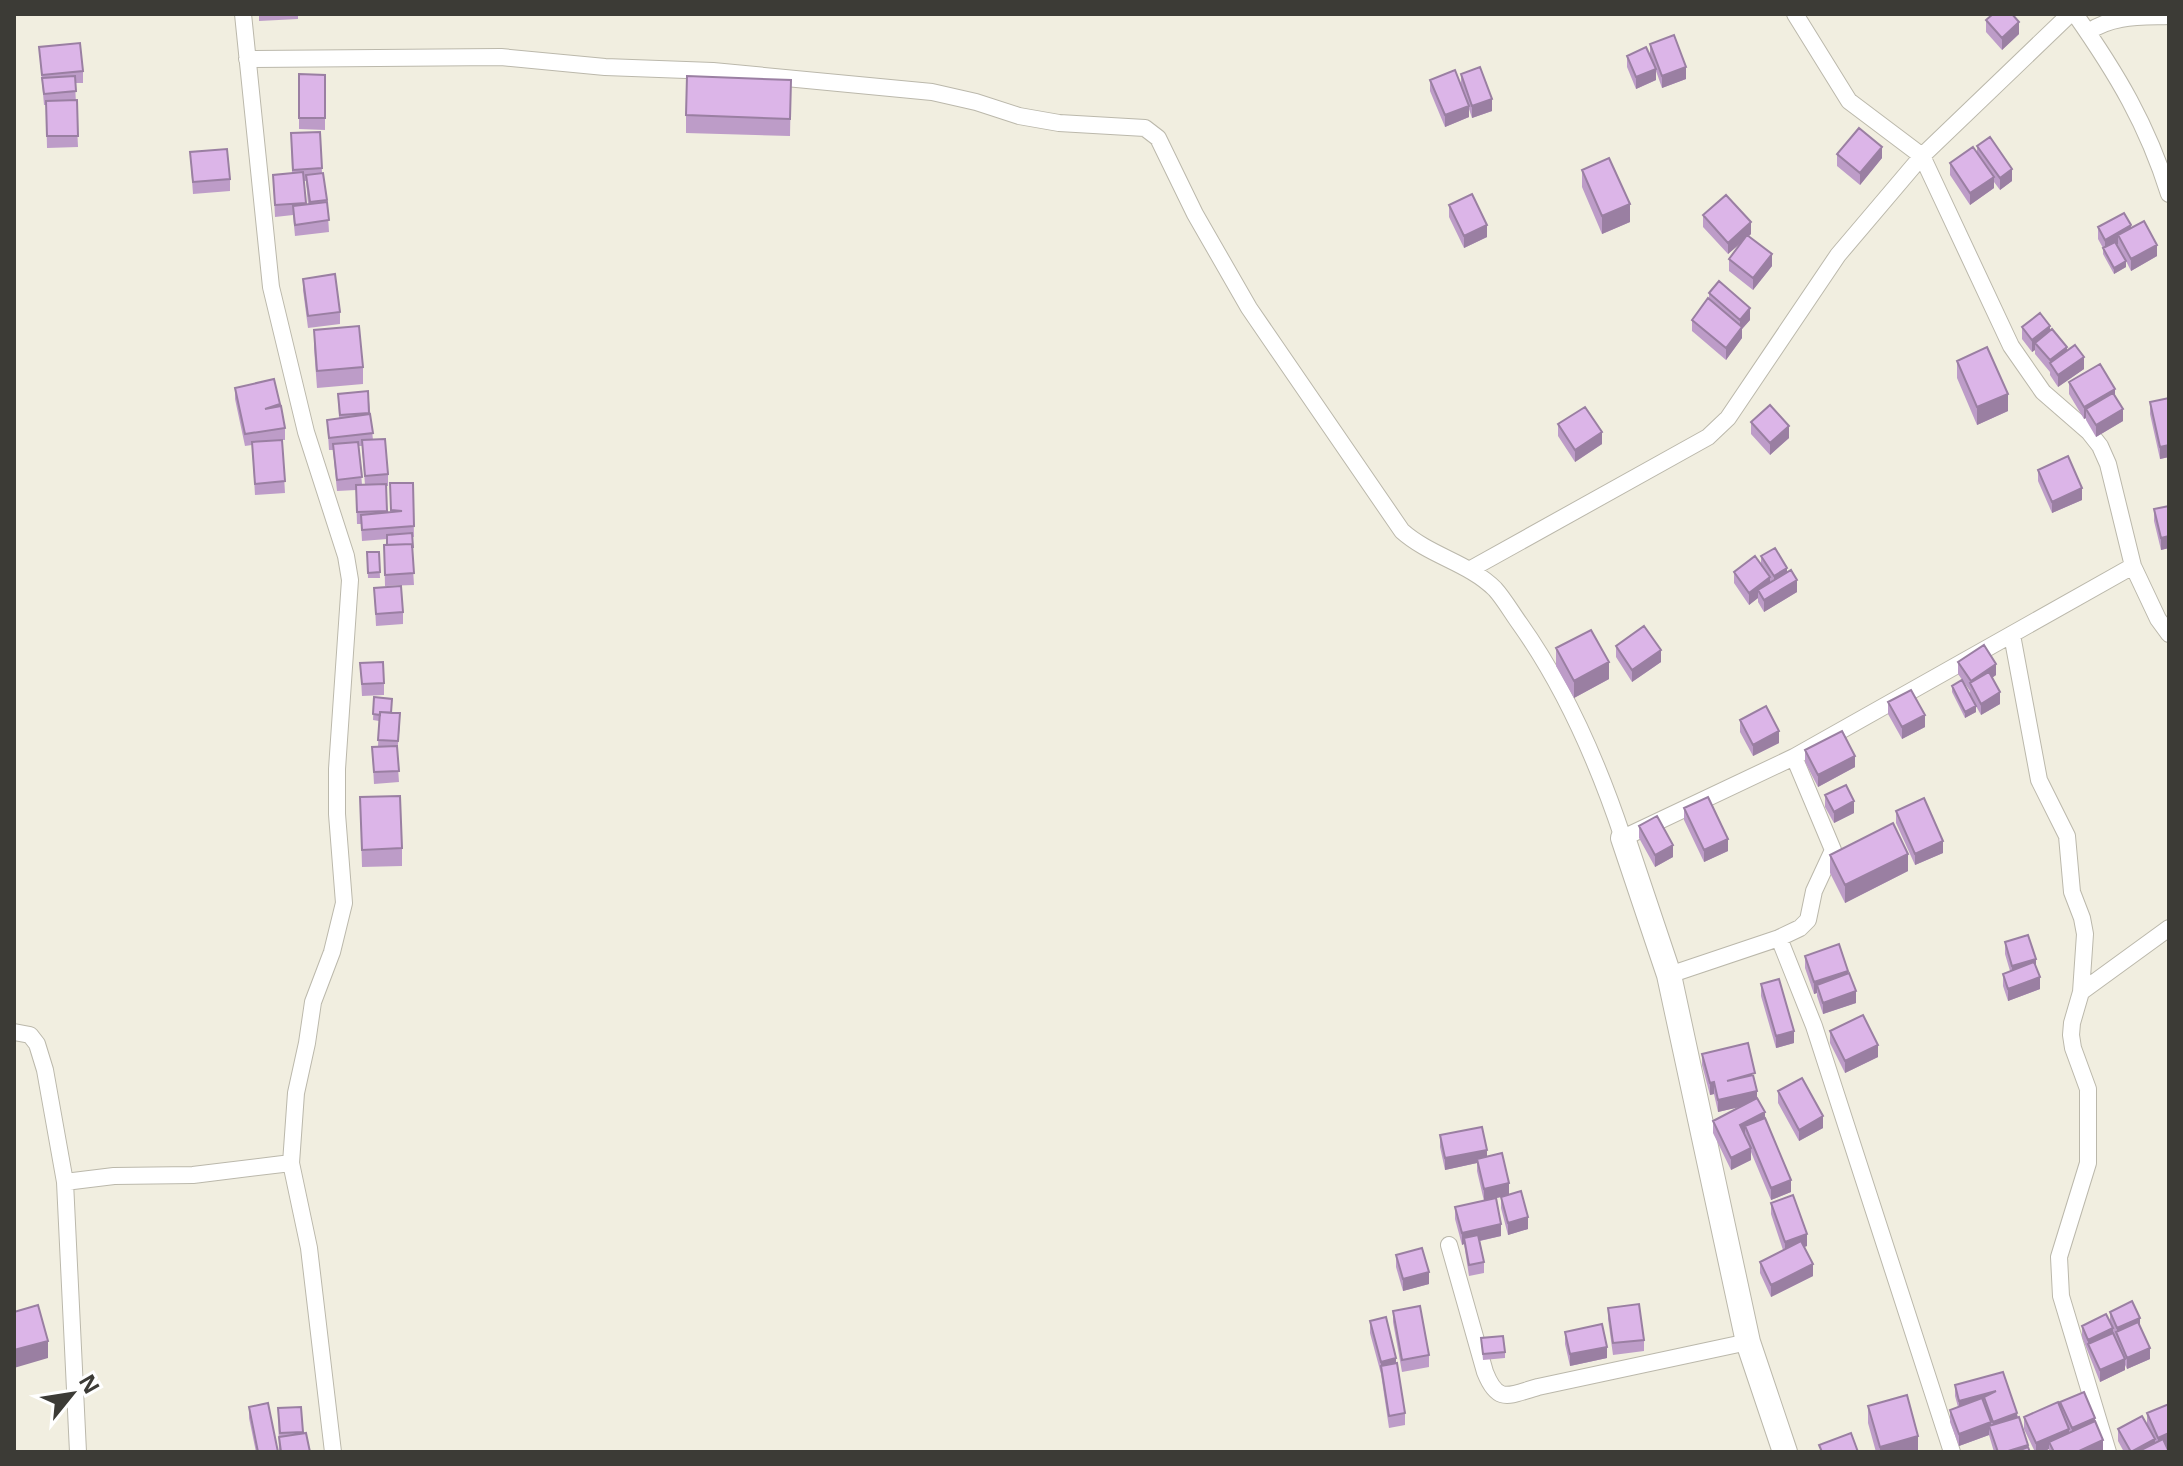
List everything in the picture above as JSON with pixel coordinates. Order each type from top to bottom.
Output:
[{"type":"street","points":[[243,14],[271,287],[306,432],[346,556],[350,580],[337,769],[344,903],[332,952],[313,1002],[296,1093],[291,1163],[309,1248],[333,1452]]},
{"type":"street","points":[[1795,14],[1849,101],[1922,156],[2011,346],[2043,392],[2089,432],[2100,446],[2108,464],[2133,566],[2158,619],[2169,634]]},
{"type":"street","points":[[1469,570],[1708,437],[1728,418],[1831,263],[1922,156],[2073,14],[2116,73],[2140,116],[2169,194]]},
{"type":"street","points":[[2088,32],[2113,18],[2169,16]]},
{"type":"street","points":[[247,59],[501,57],[605,67],[713,71],[932,92],[1045,121],[1145,128],[1158,138],[1195,214],[1249,308],[1402,531],[1416,543],[1469,570],[1495,589],[1533,643],[1581,729],[1605,785],[1669,975],[1748,1342],[1785,1452]]},
{"type":"street","points":[[1623,838],[1794,757],[2133,566]]},
{"type":"street","points":[[2012,635],[2039,780],[2067,836],[2072,892],[2085,934],[2081,992],[2071,1035],[2088,1089],[2088,1163],[2059,1257],[2058,1274],[2061,1296],[2108,1452]]},
{"type":"street","points":[[1669,975],[1779,938],[1800,928],[1808,920],[1814,891],[1833,850],[1794,757]]},
{"type":"street","points":[[2081,992],[2169,928]]},
{"type":"street","points":[[1779,938],[1814,1026],[1952,1452]]},
{"type":"street","points":[[14,1032],[30,1035],[37,1044],[45,1070],[65,1182],[78,1452]]},
{"type":"street","points":[[65,1182],[114,1176],[193,1175],[291,1163]]},
{"type":"street","points":[[1449,1245],[1485,1372],[1490,1386],[1498,1394],[1510,1395],[1748,1342]]},
{"type":"building","points":[[1993,14],[2012,14],[2019,22],[2002,38],[1986,20]]},
{"type":"building","points":[[1674,35],[1686,67],[1662,76],[1650,44]]},
{"type":"building","points":[[80,43],[83,71],[42,75],[39,47]]},
{"type":"building","points":[[1646,47],[1656,69],[1636,77],[1627,56]]},
{"type":"building","points":[[1480,67],[1492,99],[1472,106],[1461,74]]},
{"type":"building","points":[[1455,70],[1469,106],[1445,115],[1430,80]]},
{"type":"building","points":[[299,74],[325,75],[325,118],[299,118]]},
{"type":"building","points":[[75,76],[76,91],[44,94],[42,78]]},
{"type":"building","points":[[687,76],[791,80],[790,119],[686,115]]},
{"type":"building","points":[[77,100],[78,136],[47,136],[46,101]]},
{"type":"building","points":[[1859,128],[1882,147],[1860,173],[1837,154]]},
{"type":"building","points":[[320,132],[322,168],[293,170],[291,133]]},
{"type":"building","points":[[1990,137],[2012,169],[2000,178],[1977,146]]},
{"type":"building","points":[[1973,147],[1994,177],[1970,193],[1950,163]]},
{"type":"building","points":[[227,149],[230,179],[193,182],[190,152]]},
{"type":"building","points":[[1609,158],[1630,204],[1602,216],[1582,170]]},
{"type":"building","points":[[303,172],[306,203],[275,205],[273,175]]},
{"type":"building","points":[[323,173],[327,200],[310,202],[306,175]]},
{"type":"building","points":[[1472,194],[1487,225],[1464,236],[1449,205]]},
{"type":"building","points":[[1726,195],[1751,222],[1728,243],[1703,215]]},
{"type":"building","points":[[327,202],[329,220],[295,225],[293,206]]},
{"type":"building","points":[[2124,213],[2131,225],[2105,240],[2098,227]]},
{"type":"building","points":[[2144,221],[2157,245],[2131,259],[2118,235]]},
{"type":"building","points":[[1747,235],[1772,254],[1753,278],[1729,259]]},
{"type":"building","points":[[2115,242],[2126,261],[2114,268],[2103,248]]},
{"type":"building","points":[[335,274],[340,312],[308,316],[303,279]]},
{"type":"building","points":[[1719,281],[1750,308],[1740,320],[1709,293]]},
{"type":"building","points":[[1708,298],[1742,327],[1726,348],[1692,320]]},
{"type":"building","points":[[2040,313],[2050,326],[2032,340],[2022,327]]},
{"type":"building","points":[[359,326],[363,367],[317,371],[314,330]]},
{"type":"building","points":[[2052,329],[2067,347],[2050,360],[2035,343]]},
{"type":"building","points":[[2075,345],[2084,357],[2058,375],[2050,363]]},
{"type":"building","points":[[1987,347],[2008,394],[1977,407],[1957,361]]},
{"type":"building","points":[[2100,364],[2115,389],[2084,407],[2069,382]]},
{"type":"building","points":[[274,379],[280,404],[265,409],[281,406],[285,428],[245,434],[235,388]]},
{"type":"building","points":[[368,391],[369,413],[340,415],[338,394]]},
{"type":"building","points":[[2113,393],[2123,409],[2096,425],[2086,409]]},
{"type":"building","points":[[2169,398],[2169,445],[2160,447],[2150,402]]},
{"type":"building","points":[[1770,405],[1789,426],[1770,443],[1751,422]]},
{"type":"building","points":[[1585,407],[1602,432],[1575,450],[1558,424]]},
{"type":"building","points":[[370,414],[373,433],[329,438],[327,420]]},
{"type":"building","points":[[385,439],[388,474],[365,476],[362,440]]},
{"type":"building","points":[[282,440],[285,481],[255,484],[252,442]]},
{"type":"building","points":[[358,442],[362,477],[337,480],[333,444]]},
{"type":"building","points":[[2068,456],[2082,488],[2052,502],[2038,470]]},
{"type":"building","points":[[390,483],[413,483],[414,526],[362,530],[361,515],[402,511],[391,510]]},
{"type":"building","points":[[386,484],[387,511],[357,512],[356,485]]},
{"type":"building","points":[[2169,506],[2169,536],[2161,538],[2154,509]]},
{"type":"building","points":[[412,533],[413,547],[412,544],[387,545],[387,535]]},
{"type":"building","points":[[412,544],[414,573],[385,575],[384,545]]},
{"type":"building","points":[[1775,548],[1787,568],[1774,576],[1761,556]]},
{"type":"building","points":[[367,552],[379,552],[380,572],[368,573]]},
{"type":"building","points":[[1755,556],[1770,577],[1749,593],[1734,572]]},
{"type":"building","points":[[1791,570],[1797,580],[1764,600],[1758,590]]},
{"type":"building","points":[[401,586],[403,612],[376,614],[374,588]]},
{"type":"building","points":[[1644,626],[1661,650],[1632,670],[1616,646]]},
{"type":"building","points":[[1591,630],[1609,662],[1574,681],[1556,648]]},
{"type":"building","points":[[1984,645],[1996,664],[1971,681],[1958,662]]},
{"type":"building","points":[[383,662],[384,683],[362,684],[360,663]]},
{"type":"building","points":[[1989,672],[2000,692],[1981,704],[1970,683]]},
{"type":"building","points":[[1962,680],[1976,706],[1965,712],[1952,686]]},
{"type":"building","points":[[1911,690],[1925,715],[1902,727],[1888,702]]},
{"type":"building","points":[[374,697],[392,699],[391,713],[373,714]]},
{"type":"building","points":[[1766,706],[1779,731],[1753,745],[1740,720]]},
{"type":"building","points":[[380,712],[400,713],[398,741],[378,740]]},
{"type":"building","points":[[1842,731],[1855,756],[1818,775],[1805,750]]},
{"type":"building","points":[[397,746],[399,771],[374,772],[372,747]]},
{"type":"building","points":[[1846,785],[1854,801],[1834,812],[1825,795]]},
{"type":"building","points":[[400,796],[402,848],[362,850],[360,797]]},
{"type":"building","points":[[1708,797],[1728,839],[1704,850],[1684,808]]},
{"type":"building","points":[[1924,798],[1943,841],[1915,854],[1896,811]]},
{"type":"building","points":[[1657,816],[1673,845],[1655,855],[1639,826]]},
{"type":"building","points":[[1893,823],[1908,854],[1845,885],[1830,855]]},
{"type":"building","points":[[2028,935],[2036,959],[2012,966],[2005,942]]},
{"type":"building","points":[[1839,944],[1848,971],[1814,982],[1805,956]]},
{"type":"building","points":[[2034,962],[2040,977],[2008,989],[2003,974]]},
{"type":"building","points":[[1849,973],[1856,991],[1823,1003],[1817,985]]},
{"type":"building","points":[[1779,979],[1794,1031],[1776,1036],[1761,984]]},
{"type":"building","points":[[1863,1015],[1878,1045],[1845,1061],[1830,1031]]},
{"type":"building","points":[[1748,1043],[1755,1073],[1727,1081],[1753,1075],[1757,1091],[1718,1100],[1702,1054]]},
{"type":"building","points":[[1802,1078],[1823,1116],[1799,1130],[1778,1091]]},
{"type":"building","points":[[1757,1098],[1765,1112],[1740,1125],[1751,1148],[1731,1158],[1713,1121]]},
{"type":"building","points":[[1765,1118],[1791,1180],[1771,1188],[1745,1126]]},
{"type":"building","points":[[1482,1127],[1487,1150],[1445,1158],[1440,1135]]},
{"type":"building","points":[[1502,1153],[1509,1183],[1484,1189],[1477,1159]]},
{"type":"building","points":[[1521,1191],[1528,1217],[1508,1223],[1501,1197]]},
{"type":"building","points":[[1793,1195],[1807,1234],[1785,1242],[1771,1203]]},
{"type":"building","points":[[1496,1198],[1501,1224],[1462,1233],[1455,1207]]},
{"type":"building","points":[[1478,1235],[1484,1262],[1469,1265],[1464,1238]]},
{"type":"building","points":[[1801,1241],[1813,1264],[1771,1285],[1760,1262]]},
{"type":"building","points":[[1422,1248],[1429,1272],[1403,1279],[1396,1255]]},
{"type":"building","points":[[2132,1301],[2140,1318],[2117,1328],[2110,1312]]},
{"type":"building","points":[[1639,1304],[1644,1340],[1613,1343],[1608,1308]]},
{"type":"building","points":[[38,1305],[48,1341],[14,1350],[14,1312]]},
{"type":"building","points":[[1420,1306],[1429,1355],[1402,1360],[1393,1311]]},
{"type":"building","points":[[2106,1314],[2113,1328],[2088,1340],[2082,1326]]},
{"type":"building","points":[[1386,1317],[1396,1358],[1381,1362],[1370,1321]]},
{"type":"building","points":[[2138,1322],[2150,1348],[2127,1358],[2116,1332]]},
{"type":"building","points":[[1602,1324],[1607,1347],[1570,1354],[1565,1332]]},
{"type":"building","points":[[2113,1333],[2125,1359],[2100,1370],[2088,1344]]},
{"type":"building","points":[[1503,1336],[1505,1352],[1483,1354],[1481,1338]]},
{"type":"building","points":[[1397,1363],[1405,1413],[1389,1416],[1381,1366]]},
{"type":"building","points":[[2003,1372],[2017,1413],[1993,1422],[1984,1397],[1996,1391],[1959,1401],[1955,1385]]},
{"type":"building","points":[[2084,1392],[2095,1418],[2072,1428],[2060,1402]]},
{"type":"building","points":[[1907,1395],[1918,1436],[1880,1447],[1868,1406]]},
{"type":"building","points":[[1982,1398],[1991,1422],[1959,1434],[1950,1410]]},
{"type":"building","points":[[2058,1402],[2069,1429],[2036,1443],[2024,1417]]},
{"type":"building","points":[[268,1403],[278,1452],[258,1452],[249,1407]]},
{"type":"building","points":[[2169,1404],[2169,1433],[2158,1438],[2147,1413]]},
{"type":"building","points":[[301,1407],[303,1432],[280,1433],[278,1408]]},
{"type":"building","points":[[2142,1416],[2155,1439],[2131,1452],[2118,1429]]},
{"type":"building","points":[[2019,1417],[2028,1445],[1998,1452],[1989,1426]]},
{"type":"building","points":[[2095,1421],[2103,1440],[2077,1452],[2054,1452],[2049,1442]]},
{"type":"building","points":[[306,1433],[310,1452],[281,1452],[279,1437]]},
{"type":"building","points":[[1851,1433],[1858,1452],[1822,1452],[1819,1445]]},
{"type":"building","points":[[2163,1439],[2169,1452],[2137,1452]]}]
